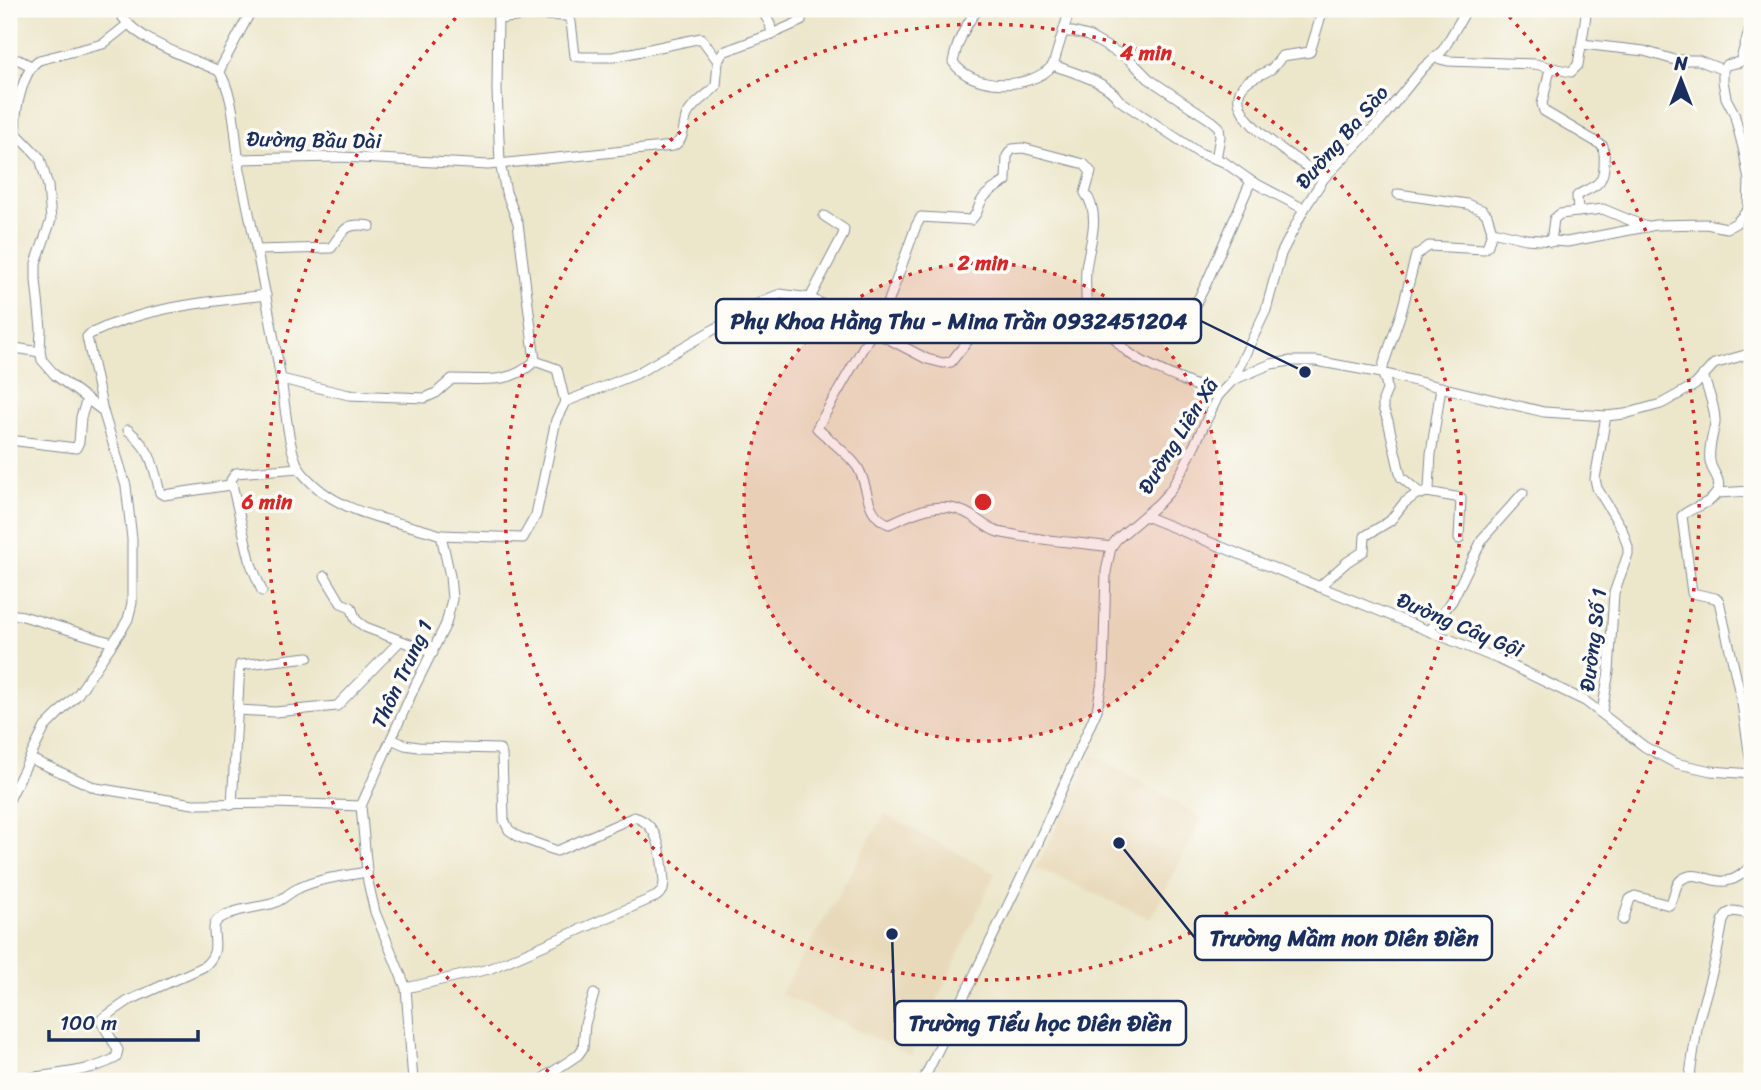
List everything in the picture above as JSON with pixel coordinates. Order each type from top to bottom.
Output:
[{"type":"street","points":[[118,9],[127,25],[140,34],[219,71],[252,9]]},
{"type":"street","points":[[498,9],[500,163],[506,192],[518,223],[535,361]]},
{"type":"street","points":[[761,9],[771,24],[772,34]]},
{"type":"street","points":[[498,19],[533,15],[568,16],[575,56],[613,57],[701,38],[718,61],[723,52],[801,21],[801,9]]},
{"type":"street","points":[[978,9],[967,25],[953,62],[957,68],[977,78],[1010,85],[1038,77],[1054,65],[1070,9]]},
{"type":"street","points":[[1323,9],[1310,52],[1282,57],[1272,69],[1245,84],[1239,97],[1245,114],[1262,134],[1324,178]]},
{"type":"street","name":"Đường Ba Sào","points":[[1233,380],[1266,310],[1281,254],[1304,209],[1324,178],[1380,121],[1423,68],[1436,58],[1450,41],[1467,9]]},
{"type":"street","points":[[1436,58],[1448,61],[1535,64],[1571,72],[1576,69],[1587,9]]},
{"type":"street","points":[[1492,231],[1551,242],[1577,241],[1646,227],[1685,224],[1727,228],[1736,223],[1748,210],[1749,181],[1734,113],[1726,98],[1723,69],[1726,65],[1740,62],[1752,20]]},
{"type":"street","points":[[103,411],[55,375],[42,360],[36,263],[51,220],[51,207],[40,158],[13,133],[23,84],[31,66],[39,60],[103,44],[127,25]]},
{"type":"street","points":[[1063,32],[1088,37],[1129,59],[1149,79],[1212,121],[1219,127],[1216,159]]},
{"type":"street","points":[[1582,44],[1644,51],[1675,60],[1698,60],[1723,69]]},
{"type":"street","points":[[9,60],[19,60],[31,66]]},
{"type":"street","name":"Đường Bầu Dài","points":[[219,71],[225,80],[230,101],[238,159],[342,156],[472,165],[673,146],[679,142],[686,116],[693,106],[716,86],[718,61]]},
{"type":"street","points":[[1054,65],[1113,90],[1119,100],[1129,108],[1199,153],[1216,159],[1304,209]]},
{"type":"street","points":[[1550,69],[1542,104],[1544,111],[1603,146],[1605,156],[1602,177],[1598,183],[1577,196],[1578,212]]},
{"type":"street","points":[[923,1081],[1037,845],[1097,710],[1102,676],[1106,572],[1111,547],[995,531],[967,513],[951,508],[931,507],[919,510],[889,524],[879,521],[872,510],[858,468],[817,428],[887,306],[921,217],[971,220],[979,212],[981,202],[988,193],[1006,181],[1007,156],[1012,149],[1023,148],[1084,164],[1091,172],[1085,193],[1093,203],[1094,215],[1086,269],[1085,299],[1088,320]]},
{"type":"street","points":[[238,159],[267,295],[290,434],[299,468],[315,486],[334,500],[441,535],[523,538],[536,515],[556,420],[565,402],[557,369],[535,361]]},
{"type":"street","points":[[1111,331],[1123,307],[1131,306],[1160,325],[1172,330],[1181,328],[1206,285],[1251,181]]},
{"type":"street","points":[[1398,194],[1476,207],[1488,215],[1492,231],[1484,250],[1429,246],[1416,255],[1382,373],[1387,390],[1383,408],[1401,477],[1422,493],[1461,498],[1459,539]]},
{"type":"street","points":[[1551,242],[1554,219],[1560,214],[1603,209],[1646,227]]},
{"type":"street","points":[[810,298],[843,235],[844,229],[824,216]]},
{"type":"street","points":[[257,250],[331,248],[345,228],[355,224],[370,226]]},
{"type":"street","points":[[565,402],[636,374],[780,294],[810,298],[908,350],[943,363],[951,362],[985,319],[1000,316],[1088,320],[1111,331],[1128,353],[1218,396]]},
{"type":"street","points":[[9,800],[49,721],[78,694],[128,619],[132,603],[132,539],[126,486],[103,411],[87,341],[90,334],[127,318],[154,311],[267,295]]},
{"type":"street","points":[[9,347],[40,352]]},
{"type":"street","name":"Đường Liên Xã","points":[[1111,547],[1158,504],[1176,480],[1218,396],[1233,380],[1270,364],[1316,361],[1382,373],[1544,412],[1606,416],[1661,404],[1684,393],[1720,361],[1752,354]]},
{"type":"street","points":[[281,379],[349,395],[425,398],[436,393],[452,379],[489,380],[510,377],[523,372],[535,361]]},
{"type":"street","points":[[1703,375],[1715,421],[1710,454],[1712,468],[1719,484],[1717,493],[1711,500],[1686,511],[1682,516],[1684,544],[1692,593],[1718,601],[1742,702],[1752,772]]},
{"type":"street","points":[[1422,493],[1441,387]]},
{"type":"street","points":[[9,440],[76,448],[79,442],[80,417],[87,399]]},
{"type":"street","name":"Đường Số 1","points":[[1602,712],[1609,671],[1614,593],[1628,554],[1626,539],[1597,488],[1595,479],[1606,416]]},
{"type":"street","points":[[128,430],[150,455],[155,465],[160,492],[164,495],[230,485]]},
{"type":"street","points":[[262,592],[251,564],[230,485],[236,473],[299,468]]},
{"type":"street","points":[[1717,493],[1752,491]]},
{"type":"street","points":[[1320,587],[1347,562],[1364,551],[1365,536],[1390,521],[1404,503],[1422,493]]},
{"type":"street","points":[[1430,629],[1452,601],[1483,538],[1522,493]]},
{"type":"street","name":"Đường Cây Gội","points":[[1145,516],[1430,629],[1550,684],[1585,701],[1645,747],[1675,763],[1711,771],[1752,772]]},
{"type":"street","name":"Thôn Trung 1","points":[[413,1081],[406,989],[375,912],[367,872],[361,806],[446,624],[452,599],[441,535]]},
{"type":"street","points":[[326,576],[341,603],[351,607],[356,620],[365,627],[433,653]]},
{"type":"street","points":[[9,614],[113,643]]},
{"type":"street","points":[[238,710],[275,712],[337,706],[399,642]]},
{"type":"street","points":[[232,805],[240,665],[308,657]]},
{"type":"street","points":[[391,739],[405,746],[499,749],[502,755],[504,820],[509,830],[551,850],[564,849],[634,817],[644,820],[654,831],[664,883],[663,890],[657,896],[562,939],[489,968],[406,989]]},
{"type":"street","points":[[31,759],[96,788],[193,804],[361,806]]},
{"type":"street","points":[[1623,920],[1630,899],[1635,896],[1670,905],[1678,882],[1684,878],[1699,877],[1727,882],[1737,880],[1752,864]]},
{"type":"street","points":[[12,1081],[47,1073],[91,1069],[116,1058],[118,1050],[102,1019],[128,1001],[204,967],[213,960],[214,927],[219,919],[257,905],[276,902],[315,882],[367,872]]},
{"type":"street","points":[[1689,1081],[1698,1021],[1714,967],[1723,921],[1727,914],[1733,911],[1752,914]]},
{"type":"street","points":[[539,1081],[578,1055],[583,1048],[585,1024],[594,994]]},
{"type":"shaded area","points":[[1093,754],[1203,818],[1150,919],[1036,867]]},
{"type":"shaded area","points":[[885,814],[995,873],[912,1056],[781,994]]},
{"type":"place","name":"Phụ Khoa Hằng Thu - Mina Trần 0932451204","points":[[1305,372]]},
{"type":"place","name":"Trường Mầm non Diên Điền","points":[[1119,843]]},
{"type":"place","name":"Trường Tiểu học Diên Điền","points":[[892,934]]}]
